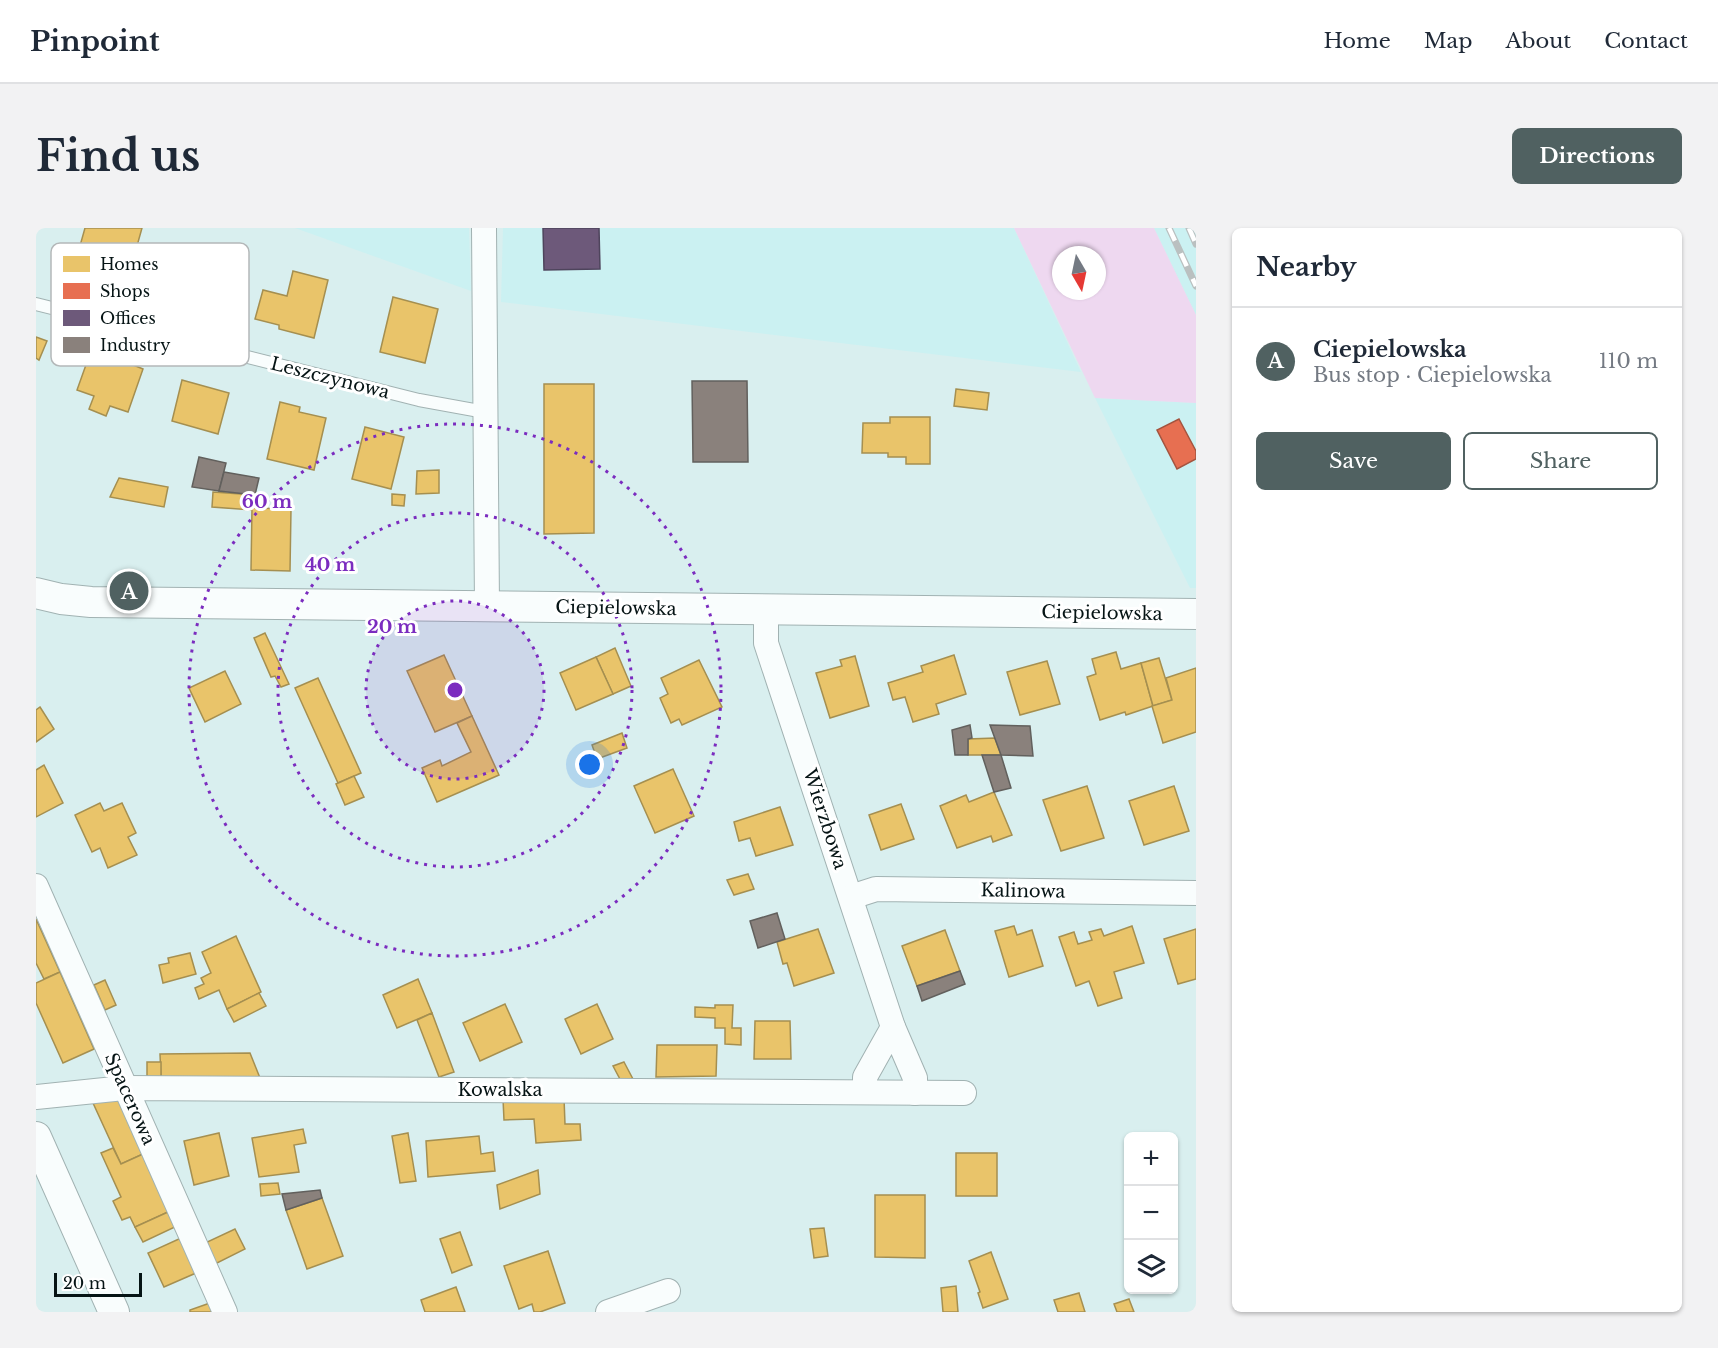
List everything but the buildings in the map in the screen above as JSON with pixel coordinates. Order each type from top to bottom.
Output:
[{"type":"street","points":[[484,228],[484,412],[488,607]]},
{"type":"street","name":"Ciepielowska","points":[[36,593],[61,599],[91,602],[1196,614]]},
{"type":"street","name":"Wierzbowa","points":[[766,610],[766,643],[893,1027],[915,1078],[915,1093]]},
{"type":"street","name":"Spacerowa","points":[[36,886],[225,1312]]},
{"type":"street","name":"Kalinowa","points":[[851,897],[876,889],[1196,893]]},
{"type":"street","points":[[865,1092],[866,1077],[893,1027]]},
{"type":"street","name":"Kowalska","points":[[36,1097],[124,1088],[964,1093]]},
{"type":"street","points":[[36,1137],[114,1312]]},
{"type":"street","points":[[608,1312],[668,1291]]},
{"type":"lane","name":"Leszczynowa","points":[[36,304],[51,308]]},
{"type":"lane","name":"Leszczynowa","points":[[249,357],[419,400],[484,412]]},
{"type":"shaded area","points":[[295,228],[469,228],[471,291]]},
{"type":"shaded area","points":[[503,228],[1014,228],[1081,372],[501,302]]},
{"type":"shaded area","points":[[1014,228],[1154,228],[1196,315],[1196,403],[1095,398]]},
{"type":"shaded area","points":[[1154,228],[1196,228],[1196,315],[1179,280]]},
{"type":"shaded area","points":[[1095,398],[1196,403],[1196,588],[1190,588]]},
{"type":"railway","points":[[1169,228],[1196,286]]},
{"type":"railway","points":[[1189,228],[1196,244]]},
{"type":"place","name":"Ciepielowska","points":[[129,591]]}]
